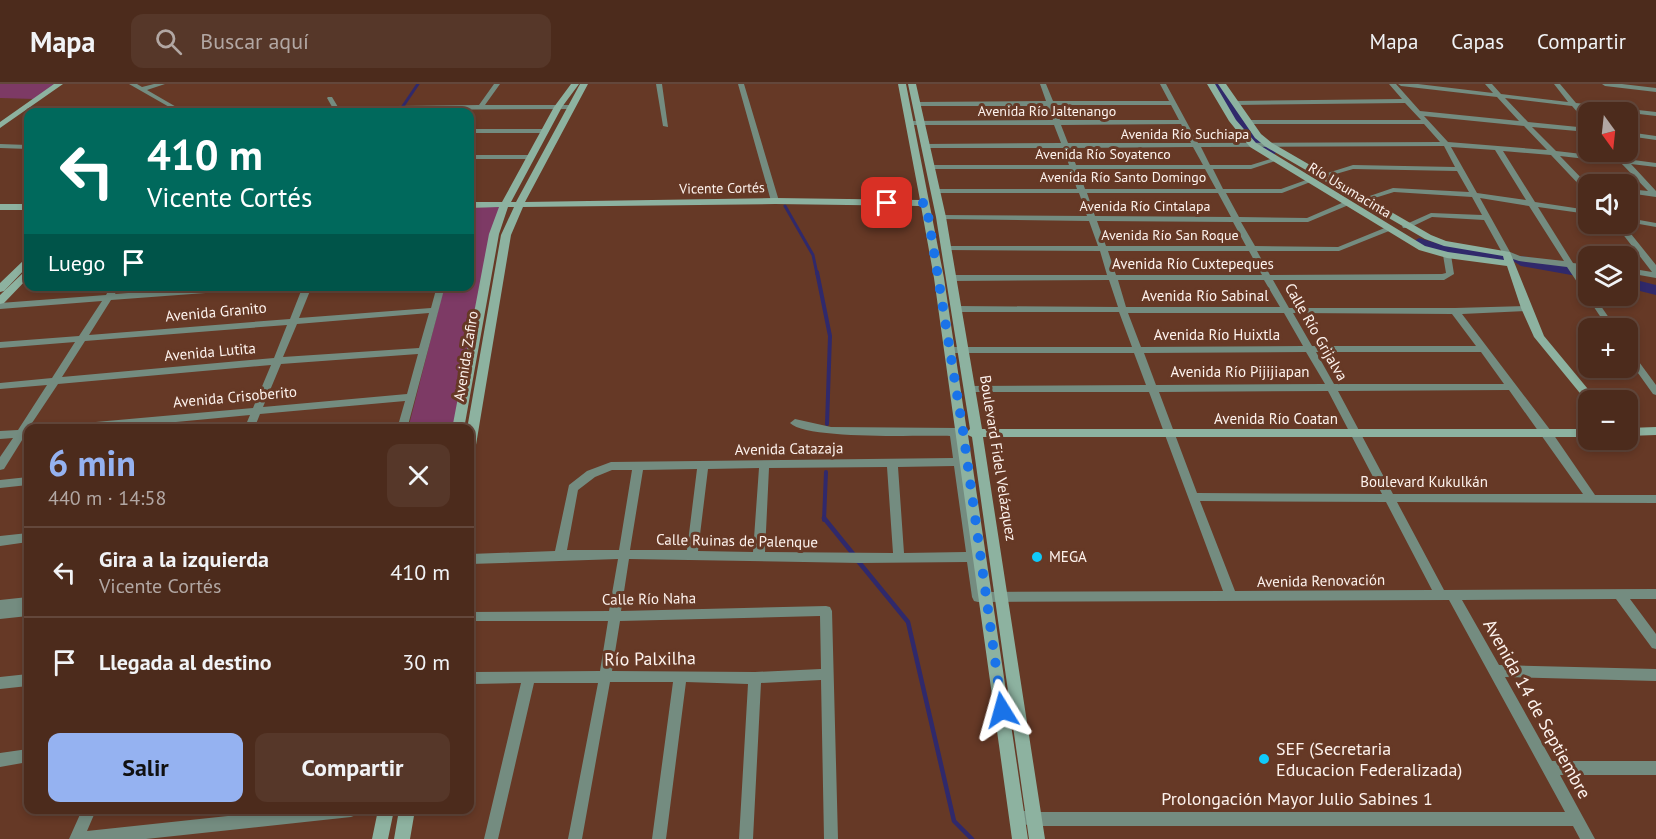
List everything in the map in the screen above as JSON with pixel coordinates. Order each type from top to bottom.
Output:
[{"type":"street","points":[[25,108],[58,84]]},
{"type":"street","points":[[37,108],[69,84]]},
{"type":"street","points":[[132,84],[175,108]]},
{"type":"street","points":[[141,89],[162,84]]},
{"type":"street","points":[[481,107],[497,84]]},
{"type":"street","points":[[459,424],[494,234],[505,204],[557,110],[575,84]]},
{"type":"street","name":"Avenida Zafiro","points":[[473,424],[500,259],[506,235],[518,205],[584,84]]},
{"type":"street","points":[[659,84],[666,126]]},
{"type":"street","points":[[741,84],[774,201]]},
{"type":"street","name":"Boulevard Fidel Velázquez","points":[[902,84],[925,146],[930,167],[977,434],[1020,839]]},
{"type":"street","name":"Boulevard Fidel Velázquez","points":[[912,84],[916,104],[915,123],[950,350],[959,432]]},
{"type":"street","points":[[1043,84],[1103,248],[1137,350],[1231,597]]},
{"type":"street","name":"Calle Río Grijalva","points":[[1163,84],[1238,220],[1267,278],[1331,387],[1388,497],[1448,596]]},
{"type":"street","name":"Río Usumacinta","points":[[1211,84],[1239,129],[1260,145],[1274,160],[1422,248],[1447,255],[1512,259]]},
{"type":"street","name":"Río Usumacinta","points":[[1222,84],[1258,136],[1260,145]]},
{"type":"street","points":[[1392,84],[1446,144],[1512,259],[1526,308],[1539,337],[1584,390]]},
{"type":"street","points":[[1401,84],[1656,114]]},
{"type":"street","points":[[1488,84],[1578,177]]},
{"type":"street","points":[[1557,84],[1578,109]]},
{"type":"street","points":[[1605,84],[1656,90]]},
{"type":"street","points":[[330,98],[336,108]]},
{"type":"street","points":[[1235,103],[1407,101]]},
{"type":"street","points":[[916,104],[1173,103]]},
{"type":"street","points":[[460,108],[569,111]]},
{"type":"street","points":[[0,126],[24,109]]},
{"type":"street","points":[[474,113],[557,110]]},
{"type":"street","points":[[1418,113],[1578,129]]},
{"type":"street","points":[[0,135],[24,117]]},
{"type":"street","name":"Avenida Río Jaltenango","points":[[915,123],[1184,122]]},
{"type":"street","points":[[1248,122],[1427,122]]},
{"type":"street","points":[[474,130],[545,131]]},
{"type":"street","points":[[1638,136],[1656,138]]},
{"type":"street","name":"Avenida Río Suchiapa","points":[[925,146],[1446,144],[1578,156]]},
{"type":"street","name":"Río Usumacinta","points":[[1260,145],[1365,199],[1406,226],[1444,243],[1512,259]]},
{"type":"street","points":[[0,146],[24,147]]},
{"type":"street","points":[[1498,148],[1578,277]]},
{"type":"street","points":[[0,153],[24,152]]},
{"type":"street","points":[[474,157],[531,157]]},
{"type":"street","name":"Avenida Río Soyatenco","points":[[930,167],[1209,168],[1251,167],[1274,160]]},
{"type":"street","points":[[1625,162],[1656,194]]},
{"type":"street","name":"Avenida Río Suchiapa","points":[[1632,162],[1656,165]]},
{"type":"street","points":[[1322,176],[1353,166],[1461,169]]},
{"type":"street","name":"Avenida Río Santo Domingo","points":[[935,191],[1282,191],[1309,181]]},
{"type":"street","points":[[1365,199],[1393,190],[1474,195],[1578,211]]},
{"type":"street","points":[[1638,192],[1656,194]]},
{"type":"street","name":"Vicente Cortés","points":[[474,205],[774,201],[926,203]]},
{"type":"street","name":"Avenida Río Cintalapa","points":[[940,218],[1308,220],[1347,204]]},
{"type":"street","points":[[0,207],[24,207]]},
{"type":"street","points":[[1406,226],[1431,215],[1488,218]]},
{"type":"street","points":[[1638,222],[1656,225]]},
{"type":"street","name":"Avenida Río San Roque","points":[[946,248],[1339,249],[1390,229]]},
{"type":"street","points":[[1627,234],[1656,273]]},
{"type":"street","name":"Avenida Río Cuxtepeques","points":[[951,278],[1444,277],[1450,274],[1447,255]]},
{"type":"street","points":[[1645,255],[1656,257]]},
{"type":"street","points":[[1512,259],[1578,268]]},
{"type":"street","points":[[0,289],[24,265]]},
{"type":"street","points":[[1638,272],[1656,273]]},
{"type":"street","points":[[0,301],[24,277]]},
{"type":"street","points":[[30,424],[54,382],[113,291]]},
{"type":"street","points":[[0,306],[192,291]]},
{"type":"street","points":[[251,424],[306,291]]},
{"type":"street","points":[[403,424],[440,291]]},
{"type":"street","name":"Avenida Río Sabinal","points":[[956,309],[1455,310],[1526,308]]},
{"type":"street","name":"Avenida Granito","points":[[0,345],[435,310]]},
{"type":"street","points":[[1455,310],[1547,434],[1591,498]]},
{"type":"street","name":"Avenida Río Huixtla","points":[[950,350],[1484,348]]},
{"type":"street","name":"Avenida Lutita","points":[[0,386],[276,361],[423,351]]},
{"type":"street","points":[[470,359],[484,358]]},
{"type":"street","points":[[1638,367],[1656,392]]},
{"type":"street","name":"Avenida Río Pijijiapan","points":[[969,388],[1511,387]]},
{"type":"street","name":"Avenida Crisoberito","points":[[113,424],[411,396]]},
{"type":"street","points":[[795,423],[831,431],[959,432],[976,557],[978,597],[994,597]]},
{"type":"street","points":[[1638,432],[1656,431]]},
{"type":"street","name":"Avenida Río Coatan","points":[[959,432],[977,434],[1578,433]]},
{"type":"street","points":[[0,435],[24,433]]},
{"type":"street","points":[[0,466],[24,434]]},
{"type":"street","name":"Avenida Catazaja","points":[[560,555],[573,489],[591,474],[611,466],[963,462]]},
{"type":"street","points":[[892,463],[899,557]]},
{"type":"street","points":[[692,554],[703,464]]},
{"type":"street","points":[[575,839],[605,677],[638,465]]},
{"type":"street","points":[[759,555],[764,465]]},
{"type":"street","points":[[0,484],[24,481]]},
{"type":"street","name":"Boulevard Kukulkán","points":[[1192,498],[1656,499]]},
{"type":"street","points":[[0,541],[24,538]]},
{"type":"street","name":"Calle Ruinas de Palenque","points":[[474,559],[623,554],[844,558],[976,557]]},
{"type":"street","points":[[1620,594],[1656,644]]},
{"type":"street","name":"Avenida Renovación","points":[[994,597],[1656,594]]},
{"type":"street","name":"Avenida 14 de Septiembre","points":[[1448,596],[1496,671],[1588,839]]},
{"type":"street","name":"Boulevard Fidel Velázquez","points":[[994,597],[1037,839]]},
{"type":"street","points":[[0,604],[24,602]]},
{"type":"street","points":[[0,614],[24,611]]},
{"type":"street","name":"Calle Río Naha","points":[[474,616],[614,616],[826,611],[826,674]]},
{"type":"street","points":[[1496,671],[1656,675]]},
{"type":"street","points":[[826,674],[831,774],[831,839]]},
{"type":"street","name":"Río Palxilha","points":[[474,678],[680,676],[755,678],[826,674]]},
{"type":"street","points":[[659,839],[680,676]]},
{"type":"street","points":[[491,839],[530,678]]},
{"type":"street","points":[[746,839],[755,678]]},
{"type":"street","points":[[0,683],[24,680]]},
{"type":"street","points":[[0,760],[24,757]]},
{"type":"street","points":[[1549,768],[1656,768]]},
{"type":"street","points":[[87,814],[77,839],[313,814]]},
{"type":"street","points":[[380,839],[385,814]]},
{"type":"street","points":[[402,839],[406,814]]},
{"type":"street","name":"Prolongación Mayor Julio Sabines 1","points":[[1017,817],[1033,819],[1577,819]]},
{"type":"shaded area","points":[[0,84],[56,84],[35,99],[0,98]]},
{"type":"shaded area","points":[[500,206],[455,424],[409,424],[443,291],[474,291],[474,208]]},
{"type":"waterway","points":[[402,108],[418,84]]},
{"type":"waterway","points":[[1217,84],[1252,140],[1269,152]]},
{"type":"waterway","points":[[785,206],[813,255],[817,274]]},
{"type":"waterway","points":[[1419,243],[1445,251],[1506,259]]},
{"type":"waterway","points":[[1521,261],[1578,271]]},
{"type":"waterway","points":[[817,272],[830,336],[827,424]]},
{"type":"waterway","points":[[1638,286],[1656,290]]},
{"type":"waterway","points":[[824,518],[826,472]]},
{"type":"waterway","points":[[824,518],[854,555]]},
{"type":"waterway","points":[[858,561],[908,622],[954,821],[972,839]]},
{"type":"place","name":"MEGA","points":[[1037,557]]},
{"type":"place","name":"SEF (Secretaria Educacion Federalizada)","points":[[1264,759]]},
{"type":"route","points":[[887,203],[926,203],[963,431],[1002,710]]}]
